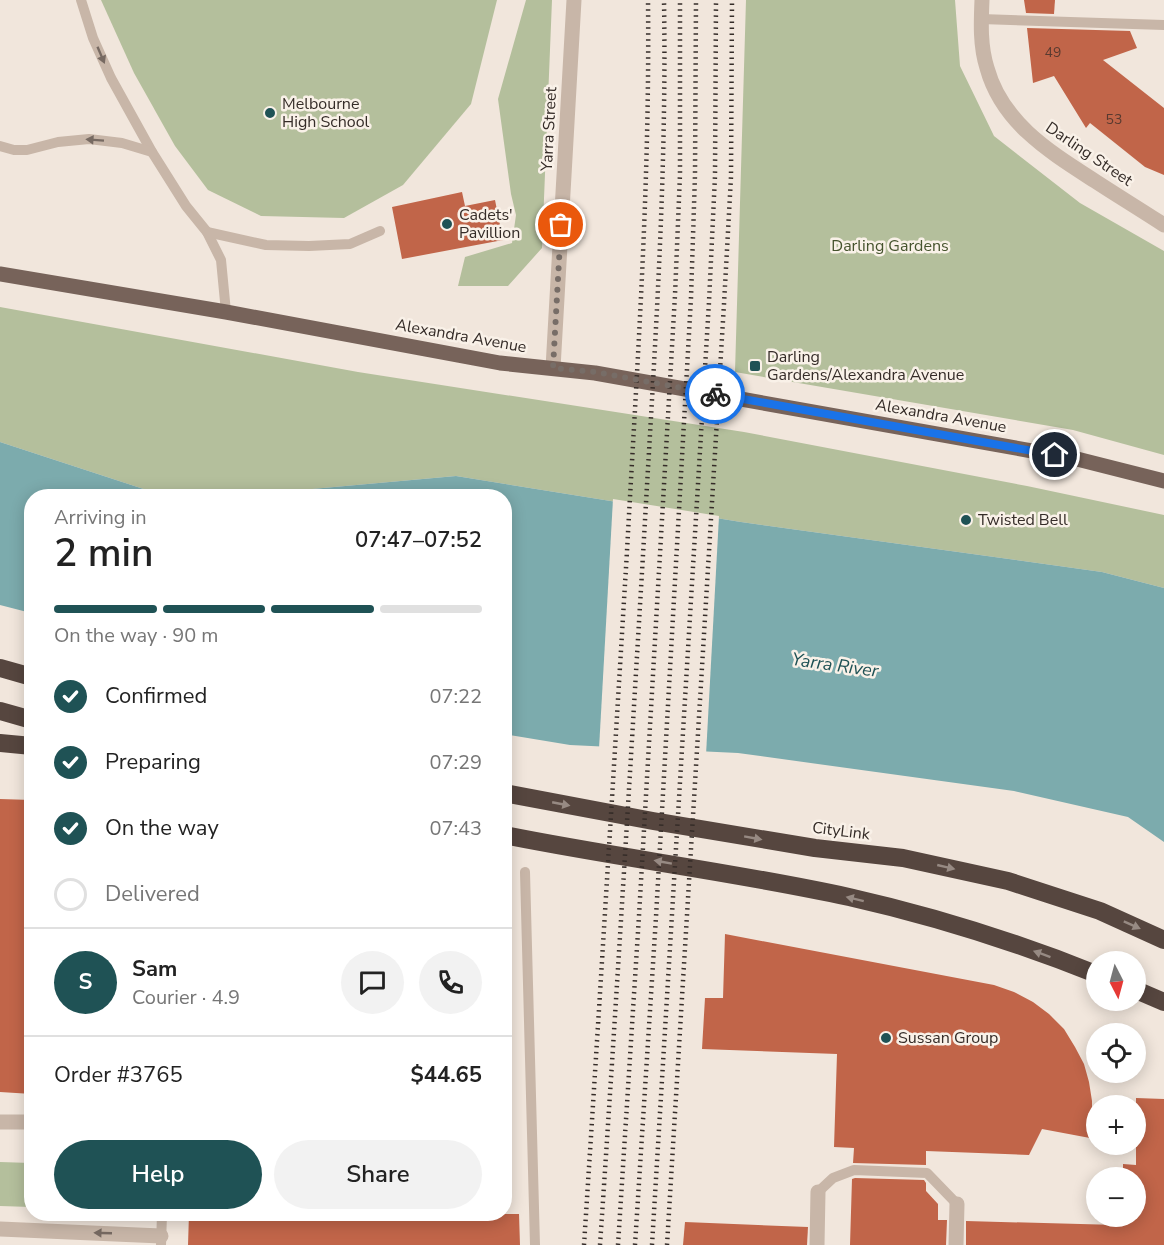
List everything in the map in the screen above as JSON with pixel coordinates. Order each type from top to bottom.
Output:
[{"type":"highway","points":[[0,668],[24,675]]},
{"type":"highway","points":[[0,711],[24,718]]},
{"type":"highway","points":[[0,743],[24,745]]},
{"type":"highway","name":"CityLink","points":[[512,795],[815,848],[915,860],[1008,881],[1100,911],[1164,940]]},
{"type":"highway","points":[[512,836],[850,898],[1001,939],[1086,970]]},
{"type":"highway","points":[[1146,994],[1164,1002]]},
{"type":"main road","name":"Alexandra Avenue","points":[[0,274],[226,312],[500,363],[595,372],[1077,459],[1164,481]]},
{"type":"street","name":"Yarra Street","points":[[553,368],[574,0]]},
{"type":"street","name":"Darling Street","points":[[982,0],[982,41],[987,68],[994,89],[1019,124],[1029,135],[1060,159],[1164,225]]},
{"type":"street","points":[[0,1122],[24,1122]]},
{"type":"street","points":[[817,1245],[818,1192]]},
{"type":"street","points":[[956,1245],[957,1204]]},
{"type":"street","points":[[0,1229],[72,1238],[161,1240]]},
{"type":"lane","points":[[81,0],[93,38],[111,78],[152,152],[186,206],[207,232],[221,260],[226,312]]},
{"type":"lane","points":[[981,19],[1164,25]]},
{"type":"lane","points":[[0,146],[14,150],[27,150],[57,142],[88,139],[122,143],[152,152]]},
{"type":"lane","points":[[207,232],[266,245],[309,246],[350,244],[381,231]]},
{"type":"lane","points":[[525,872],[535,1245]]},
{"type":"lane","points":[[818,1192],[833,1178],[854,1170],[927,1173],[957,1204]]},
{"type":"lane","points":[[161,1240],[162,1221]]},
{"type":"green space","points":[[101,0],[497,0],[471,104],[403,185],[344,218],[261,216],[208,190],[175,146],[134,73]]},
{"type":"green space","points":[[526,0],[552,0],[542,248],[508,286],[458,286],[465,257],[512,243],[516,215],[498,99]]},
{"type":"green space","name":"Darling Gardens","points":[[746,0],[955,0],[960,66],[994,136],[1080,203],[1164,251],[1164,455],[1073,430],[735,372]]},
{"type":"green space","points":[[0,307],[358,372],[744,432],[1027,486],[1164,515],[1164,588],[1102,572],[741,522],[456,476],[313,489],[144,489],[0,442]]},
{"type":"green space","points":[[0,1162],[24,1163],[24,1207],[0,1206]]},
{"type":"water","points":[[0,442],[144,489],[24,489],[24,611],[0,605]]},
{"type":"water","name":"Yarra River","points":[[456,476],[741,522],[1102,572],[1164,588],[1164,842],[1128,817],[1014,791],[738,753],[570,745],[512,735],[512,489],[313,489]]},
{"type":"pier","points":[[613,499],[719,516],[706,755],[599,749]]},
{"type":"building","points":[[1024,0],[1055,0],[1054,14],[1026,13]]},
{"type":"building","points":[[1027,28],[1130,31],[1137,48],[1103,60],[1164,108],[1164,175],[1145,167],[1090,123],[1086,128],[1054,76],[1033,83]]},
{"type":"building","name":"Cadets' Pavillion","points":[[462,192],[465,206],[495,200],[503,240],[402,259],[392,207]]},
{"type":"building","points":[[0,799],[24,800],[24,1094],[0,1092]]},
{"type":"building","name":"Sussan Group","points":[[725,934],[994,985],[1014,992],[1033,1002],[1064,1029],[1084,1064],[1086,1083],[1089,1083],[1091,1095],[1086,1095],[1086,1137],[1042,1129],[1029,1155],[926,1151],[926,1165],[853,1163],[854,1148],[834,1147],[837,1054],[702,1049],[705,998],[723,998]]},
{"type":"building","points":[[1146,1098],[1164,1099],[1164,1245],[966,1245],[966,1221],[1086,1224],[1086,1227],[1146,1227],[1146,1167],[1123,1167],[1123,1164],[1136,1165],[1136,1155],[1146,1155]]},
{"type":"building","points":[[852,1179],[924,1180],[926,1191],[938,1204],[938,1220],[947,1220],[946,1245],[850,1245]]},
{"type":"building","points":[[512,1214],[519,1214],[520,1245],[188,1245],[189,1221],[512,1221]]},
{"type":"building","points":[[685,1222],[808,1227],[807,1245],[683,1245]]},
{"type":"railway","points":[[584,1245],[639,344],[647,138],[648,0]]},
{"type":"railway","points":[[600,1245],[656,337],[664,135],[664,0]]},
{"type":"railway","points":[[618,1245],[675,295],[680,174],[680,0]]},
{"type":"railway","points":[[635,1245],[691,298],[695,175],[696,0]]},
{"type":"railway","points":[[652,1245],[709,302],[715,176],[716,0]]},
{"type":"railway","points":[[667,1245],[731,177],[732,0]]},
{"type":"way so far","points":[[561,225],[553,368],[595,372],[715,394]]},
{"type":"place","name":"Melbourne High School","points":[[270,113]]},
{"type":"place","name":"Cadets' Pavillion","points":[[447,224]]},
{"type":"place","name":"Darling Gardens/Alexandra Avenue","points":[[755,366]]},
{"type":"place","name":"Twisted Bell","points":[[966,520]]},
{"type":"place","name":"Sussan Group","points":[[886,1038]]},
{"type":"route","points":[[715,394],[1055,455]]}]
